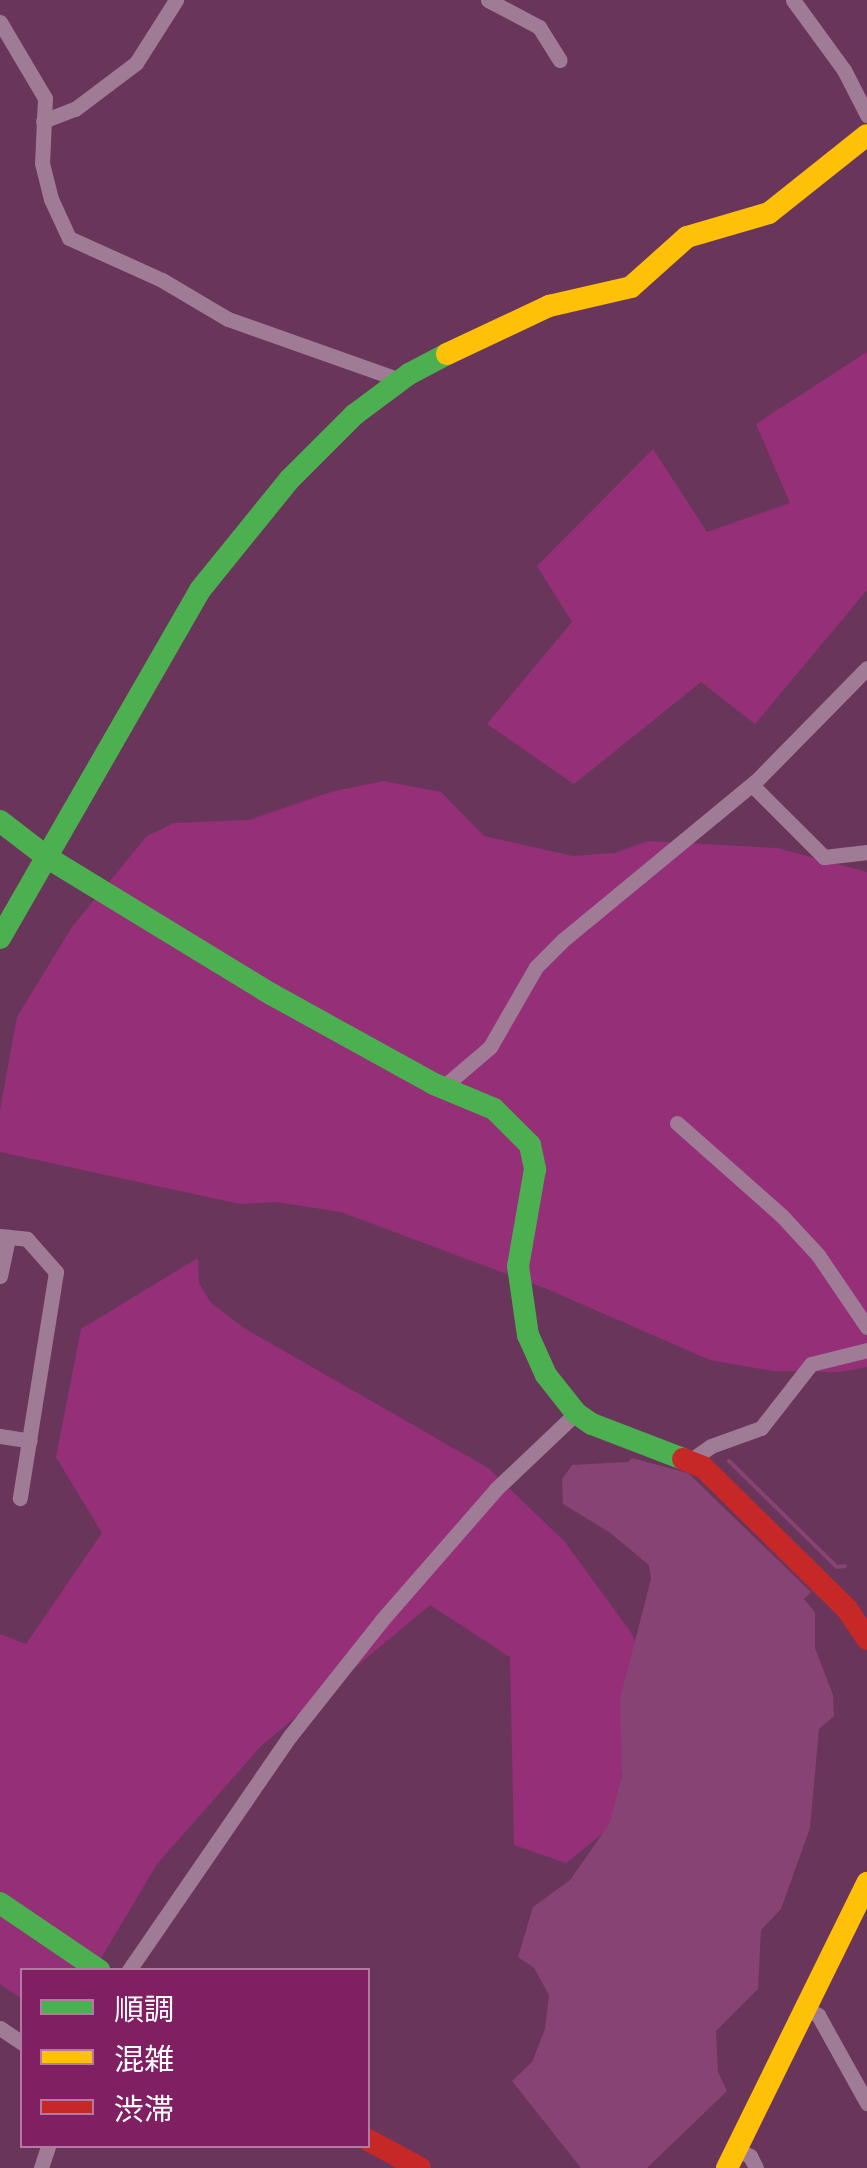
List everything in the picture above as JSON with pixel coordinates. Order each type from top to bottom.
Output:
[{"type":"street","points":[[43,121],[75,109],[136,63],[176,0]]},
{"type":"street","points":[[488,0],[539,27],[560,60]]},
{"type":"street","points":[[793,0],[844,70],[867,114]]},
{"type":"street","points":[[0,22],[45,98],[42,163],[51,199],[69,238],[162,280],[228,319],[400,380]]},
{"type":"street","points":[[0,938],[200,590],[290,479],[354,416],[400,380],[549,306],[632,286],[686,237],[769,212],[864,143]]},
{"type":"street","points":[[442,1088],[490,1047],[536,968],[563,940],[752,784],[867,668]]},
{"type":"street","points":[[752,784],[824,857],[867,852]]},
{"type":"street","points":[[0,821],[48,858],[270,994],[442,1088],[494,1109],[530,1145],[535,1169],[518,1266],[528,1334],[546,1376],[576,1413],[626,1440],[691,1460],[715,1476],[848,1609],[867,1638]]},
{"type":"street","points":[[677,1123],[794,1229],[818,1256],[867,1327]]},
{"type":"street","points":[[0,1276],[4,1236],[27,1240],[56,1272],[20,1498]]},
{"type":"street","points":[[691,1460],[711,1446],[761,1428],[811,1364],[867,1350]]},
{"type":"street","points":[[130,1968],[290,1736],[381,1620],[496,1489],[576,1413]]},
{"type":"street","points":[[0,1436],[30,1441]]},
{"type":"street","points":[[732,2159],[867,1883]]},
{"type":"street","points":[[0,1902],[97,1968]]},
{"type":"street","points":[[805,2008],[818,2015],[867,2103]]},
{"type":"street","points":[[370,2142],[392,2162],[420,2168]]},
{"type":"street","points":[[732,2159],[750,2156],[756,2168]]},
{"type":"shaded area","points":[[867,352],[867,590],[755,724],[701,682],[574,784],[487,724],[572,622],[537,566],[653,449],[707,532],[790,503],[756,424]]},
{"type":"shaded area","points":[[383,781],[441,792],[484,836],[572,856],[615,853],[648,841],[777,848],[867,872],[867,1367],[840,1372],[773,1371],[710,1360],[547,1289],[341,1212],[276,1202],[240,1204],[0,1152],[0,1110],[17,1017],[72,927],[147,836],[174,823],[249,820],[331,792]]},
{"type":"shaded area","points":[[198,1258],[199,1283],[211,1303],[244,1328],[488,1468],[565,1542],[632,1634],[643,1659],[612,1826],[566,1863],[514,1845],[510,1657],[430,1605],[261,1746],[157,1864],[95,1968],[20,1968],[20,1998],[0,1984],[0,1634],[26,1644],[102,1533],[56,1457],[81,1329]]},
{"type":"shaded area","points":[[632,1458],[688,1473],[811,1592],[804,1599],[815,1612],[815,1648],[833,1695],[834,1716],[819,1729],[810,1828],[781,1909],[761,1930],[758,1989],[716,2031],[718,2072],[727,2091],[647,2168],[581,2168],[512,2081],[532,2062],[545,2029],[549,1995],[534,1968],[518,1957],[533,1907],[570,1880],[610,1823],[622,1775],[620,1699],[651,1579],[649,1565],[609,1532],[563,1504],[562,1479],[572,1465],[628,1462]]},
{"type":"waterway","points":[[729,1461],[837,1567],[845,1566]]},
{"type":"traffic: fast","points":[[0,938],[200,590],[290,479],[354,415],[409,374],[447,354]]},
{"type":"traffic: fast","points":[[0,821],[48,858],[271,994],[434,1084],[494,1109],[530,1145],[535,1169],[518,1266],[528,1335],[546,1375],[576,1413],[592,1424],[683,1459]]},
{"type":"traffic: fast","points":[[0,1903],[96,1968]]},
{"type":"traffic: slow","points":[[447,354],[549,306],[631,287],[687,237],[769,213],[867,135]]},
{"type":"traffic: slow","points":[[727,2168],[867,1883]]},
{"type":"traffic: jam","points":[[683,1459],[703,1467],[847,1609],[867,1639]]},
{"type":"traffic: jam","points":[[370,2141],[420,2168]]}]
